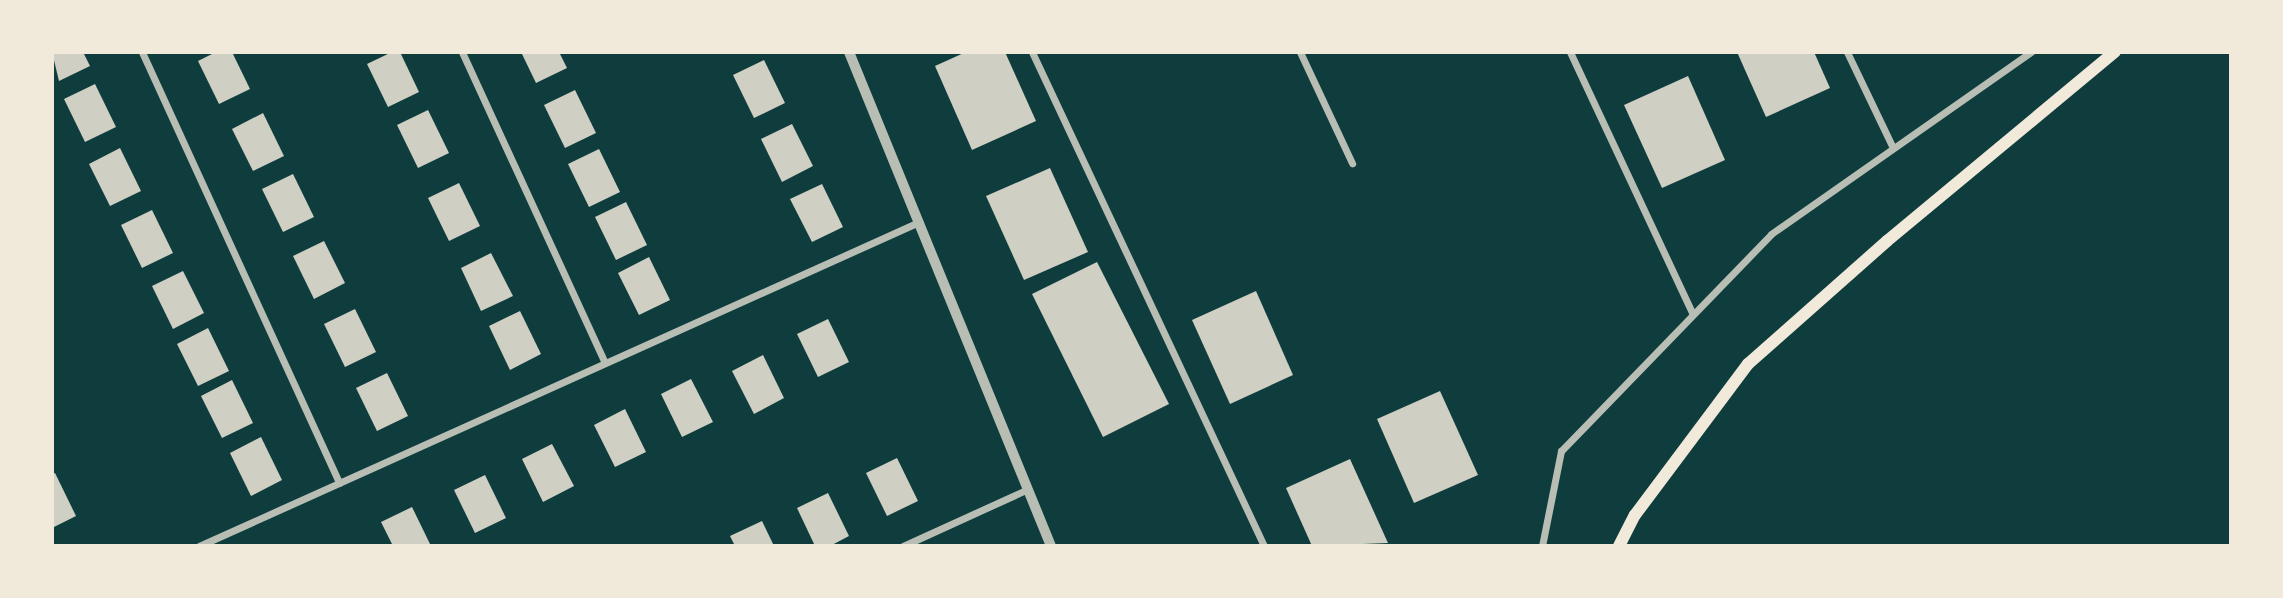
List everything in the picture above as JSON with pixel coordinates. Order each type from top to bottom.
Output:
[{"type":"main road","points":[[1619,545],[1635,515],[1748,364],[1897,232],[2115,52]]},
{"type":"street","points":[[142,52],[339,483]]},
{"type":"street","points":[[463,52],[605,363]]},
{"type":"street","points":[[849,52],[1051,545]]},
{"type":"street","points":[[1032,52],[1264,545]]},
{"type":"street","points":[[1300,52],[1352,163]]},
{"type":"street","points":[[1570,52],[1693,314]]},
{"type":"street","points":[[1846,52],[1893,148]]},
{"type":"street","points":[[1542,545],[1562,451],[1771,233],[2031,52]]},
{"type":"street","points":[[199,545],[919,222]]},
{"type":"street","points":[[903,545],[1028,489]]},
{"type":"building","points":[[52,52],[83,52],[90,66],[59,81]]},
{"type":"building","points":[[216,52],[232,52],[250,89],[219,104],[198,61]]},
{"type":"building","points":[[392,52],[400,52],[419,92],[388,107],[367,64]]},
{"type":"building","points":[[521,52],[559,52],[567,68],[536,83]]},
{"type":"building","points":[[966,52],[1005,52],[1036,121],[972,150],[935,66]]},
{"type":"building","points":[[1737,52],[1814,52],[1830,88],[1766,117]]},
{"type":"building","points":[[764,60],[785,103],[754,118],[733,75]]},
{"type":"building","points":[[1688,76],[1725,160],[1662,188],[1624,105]]},
{"type":"building","points":[[95,84],[116,127],[85,142],[64,99]]},
{"type":"building","points":[[575,90],[596,133],[565,148],[544,105]]},
{"type":"building","points":[[428,110],[449,153],[418,168],[397,125]]},
{"type":"building","points":[[263,113],[284,156],[253,171],[232,129]]},
{"type":"building","points":[[792,124],[813,166],[782,182],[761,139]]},
{"type":"building","points":[[120,148],[141,191],[110,206],[89,164]]},
{"type":"building","points":[[599,149],[620,192],[589,207],[568,164]]},
{"type":"building","points":[[1050,168],[1088,252],[1024,280],[986,196]]},
{"type":"building","points":[[293,174],[314,217],[283,232],[262,189]]},
{"type":"building","points":[[459,183],[480,226],[449,241],[428,198]]},
{"type":"building","points":[[822,184],[843,227],[812,242],[790,199]]},
{"type":"building","points":[[626,202],[647,245],[616,260],[595,217]]},
{"type":"building","points":[[152,210],[173,253],[142,268],[121,225]]},
{"type":"building","points":[[324,241],[345,283],[314,299],[293,256]]},
{"type":"building","points":[[491,253],[513,296],[481,311],[461,268]]},
{"type":"building","points":[[649,257],[670,300],[639,315],[618,273]]},
{"type":"building","points":[[1097,262],[1169,404],[1103,437],[1032,294]]},
{"type":"building","points":[[183,271],[204,313],[173,329],[152,286]]},
{"type":"building","points":[[1256,291],[1293,375],[1230,404],[1192,320]]},
{"type":"building","points":[[355,309],[376,352],[345,367],[324,324]]},
{"type":"building","points":[[520,311],[541,354],[510,370],[489,326]]},
{"type":"building","points":[[828,319],[849,362],[818,377],[797,334]]},
{"type":"building","points":[[208,328],[229,371],[198,386],[177,344]]},
{"type":"building","points":[[763,355],[784,398],[754,414],[732,371]]},
{"type":"building","points":[[387,373],[408,416],[377,431],[356,388]]},
{"type":"building","points":[[691,379],[713,422],[682,437],[661,394]]},
{"type":"building","points":[[232,380],[253,423],[222,438],[201,396]]},
{"type":"building","points":[[1440,391],[1478,475],[1414,503],[1377,419]]},
{"type":"building","points":[[625,409],[646,452],[615,467],[594,425]]},
{"type":"building","points":[[261,437],[282,480],[251,496],[230,453]]},
{"type":"building","points":[[552,444],[574,486],[543,502],[522,459]]},
{"type":"building","points":[[897,458],[918,501],[887,516],[866,473]]},
{"type":"building","points":[[1350,459],[1388,543],[1312,546],[1286,488]]},
{"type":"building","points":[[55,473],[76,516],[52,528],[52,474]]},
{"type":"building","points":[[485,475],[506,518],[475,533],[454,490]]},
{"type":"building","points":[[828,493],[849,536],[830,546],[815,546],[797,508]]},
{"type":"building","points":[[412,507],[431,546],[393,546],[381,522]]},
{"type":"building","points":[[762,521],[774,546],[735,546],[730,536]]}]
